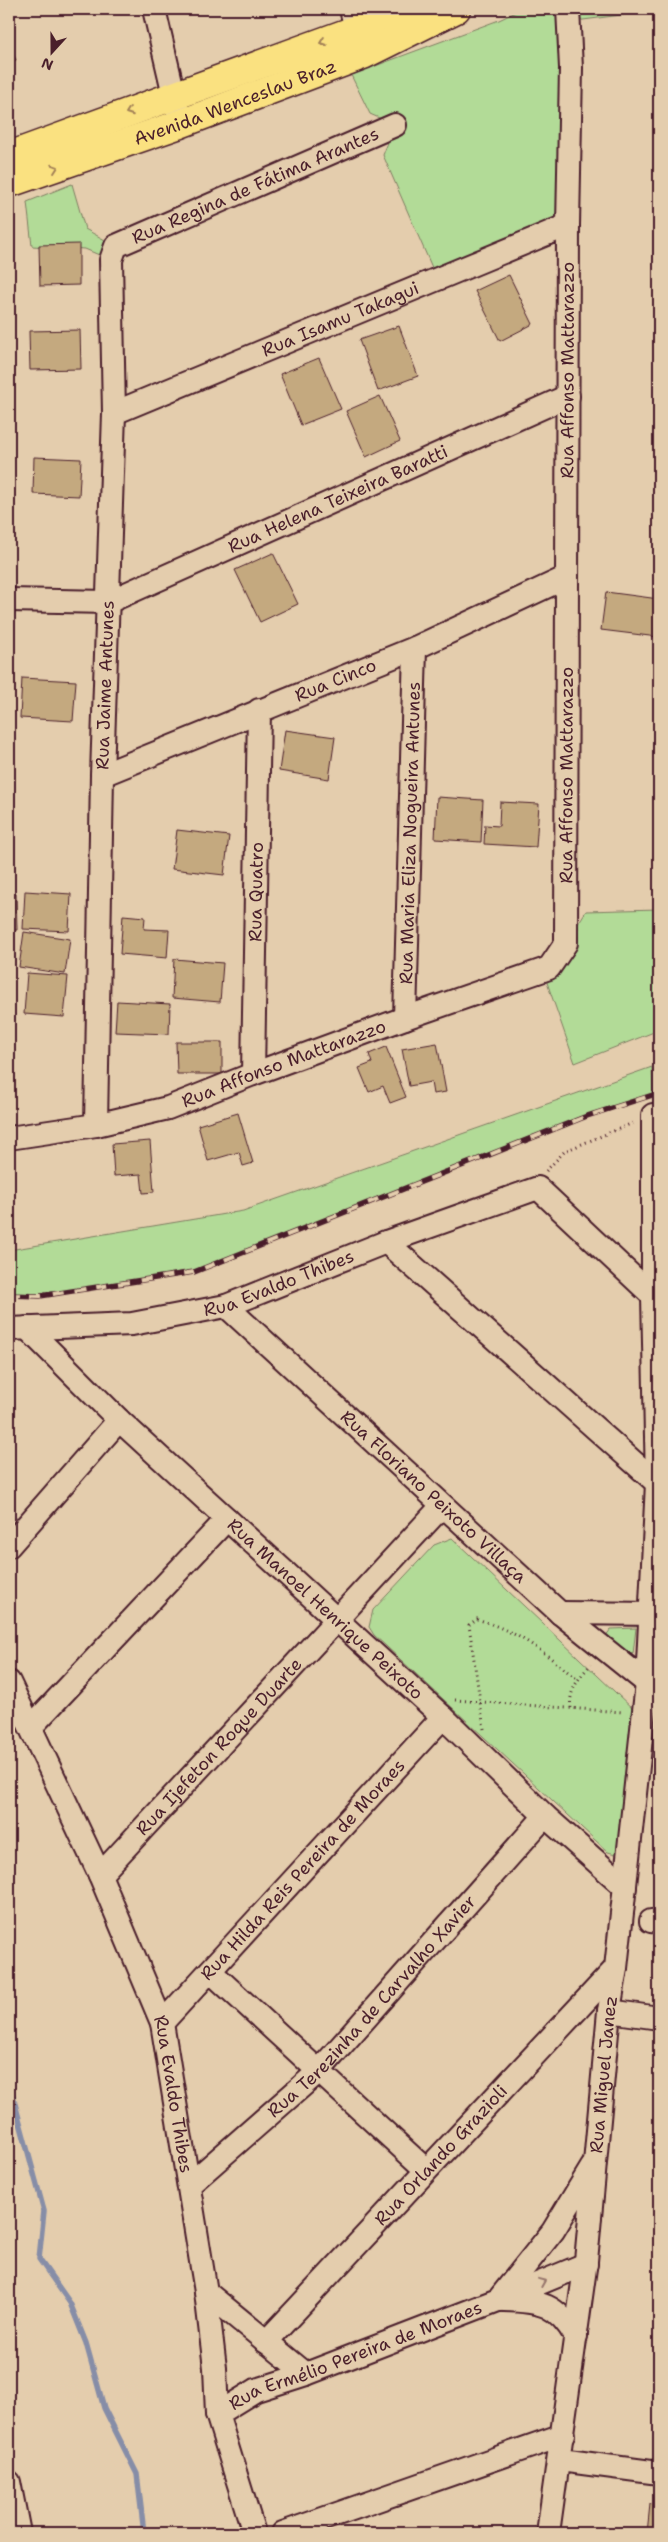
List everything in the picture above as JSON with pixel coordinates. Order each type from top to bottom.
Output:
[{"type":"main road","name":"Avenida Wenceslau Braz","points":[[9,184],[180,124],[400,9]]},
{"type":"main road","name":"Avenida Wenceslau Braz","points":[[9,156],[356,31],[456,9]]},
{"type":"street","points":[[154,9],[180,124]]},
{"type":"street","name":"Rua Affonso Mattarazzo","points":[[9,1138],[96,1125],[168,1108],[253,1074],[549,968],[566,943],[568,225],[571,68],[568,9]]},
{"type":"street","name":"Rua Regina de Fátima Arantes","points":[[116,246],[395,125]]},
{"type":"street","name":"Rua Isamu Takagui","points":[[114,413],[568,225]]},
{"type":"street","name":"Rua Jaime Antunes","points":[[96,1125],[102,775],[114,413],[111,260],[116,246]]},
{"type":"street","name":"Rua Helena Teixeira Baratti","points":[[108,602],[568,396]]},
{"type":"street","name":"Rua Cinco","points":[[102,775],[415,648],[567,577]]},
{"type":"street","points":[[9,600],[108,602]]},
{"type":"street","name":"Rua Maria Eliza Nogueira Antunes","points":[[406,1018],[415,648]]},
{"type":"street","name":"Rua Quatro","points":[[253,1074],[259,710]]},
{"type":"street","name":"Rua Miguel Janez","points":[[548,2533],[560,2460],[586,2264],[609,2011],[616,1968],[655,1614],[657,1483],[653,1296],[654,1115]]},
{"type":"street","points":[[534,1190],[653,1296]]},
{"type":"street","name":"Rua Evaldo Thibes","points":[[18,1329],[132,1324],[226,1306],[386,1242],[534,1190]]},
{"type":"street","points":[[386,1242],[657,1483]]},
{"type":"street","name":"Rua Floriano Peixoto Villaça","points":[[226,1306],[560,1613],[647,1682]]},
{"type":"street","name":"Rua Manoel Henrique Peixoto","points":[[18,1329],[337,1619],[443,1717],[545,1816],[625,1887]]},
{"type":"street","points":[[9,1546],[119,1420]]},
{"type":"street","name":"Rua Ijefeton Roque Duarte","points":[[100,1875],[442,1506]]},
{"type":"street","points":[[31,1727],[226,1519]]},
{"type":"street","points":[[560,1613],[655,1614]]},
{"type":"street","name":"Rua Evaldo Thibes","points":[[9,1682],[100,1875],[162,2023],[206,2292],[215,2368],[216,2414],[254,2533]]},
{"type":"street","name":"Rua Hilda Reis Pereira de Moraes","points":[[162,2023],[443,1717]]},
{"type":"street","name":"Rua Terezinha de Carvalho Xavier","points":[[189,2186],[318,2072],[545,1816]]},
{"type":"street","name":"Rua Orlando Grazioli","points":[[266,2342],[425,2169],[616,1968]]},
{"type":"street","points":[[210,1971],[425,2169]]},
{"type":"street","points":[[609,2011],[659,2018]]},
{"type":"street","name":"Rua Ermélio Pereira de Moraes","points":[[498,2300],[553,2231],[580,2189],[596,2159]]},
{"type":"street","name":"Rua Ermélio Pereira de Moraes","points":[[216,2414],[256,2390],[306,2374],[586,2264]]},
{"type":"street","points":[[206,2292],[306,2374]]},
{"type":"street","name":"Rua Ermélio Pereira de Moraes","points":[[498,2300],[526,2301],[550,2307],[565,2318],[576,2337]]},
{"type":"street","points":[[283,2533],[563,2434]]},
{"type":"street","points":[[560,2460],[659,2473]]},
{"type":"street","points":[[9,2482],[19,2533]]},
{"type":"path","points":[[534,1190],[540,1177],[565,1151],[654,1115]]},
{"type":"path","points":[[489,1762],[469,1625],[477,1619],[505,1628],[528,1640],[578,1680]]},
{"type":"path","points":[[571,1708],[572,1689],[604,1648]]},
{"type":"path","points":[[421,1697],[644,1714]]},
{"type":"green space","points":[[522,9],[659,10],[568,22],[568,225],[437,279],[383,155],[395,125],[370,114],[351,75],[499,20]]},
{"type":"green space","points":[[72,184],[85,229],[116,246],[111,260],[85,249],[32,246],[27,202]]},
{"type":"green space","points":[[659,909],[659,1030],[575,1063],[543,971],[566,943],[586,911]]},
{"type":"green space","points":[[652,1067],[653,1094],[587,1116],[194,1272],[40,1296],[9,1295],[9,1250],[243,1211]]},
{"type":"green space","points":[[452,1538],[634,1710],[619,1855],[608,1852],[374,1635],[369,1627],[373,1610],[434,1545]]},
{"type":"green space","points":[[636,1628],[633,1654],[618,1647],[605,1637],[611,1629]]},
{"type":"building","points":[[9,46],[16,60],[9,62]]},
{"type":"building","points":[[79,244],[79,285],[40,286],[39,245]]},
{"type":"building","points":[[509,275],[533,324],[500,341],[475,291]]},
{"type":"building","points":[[399,326],[418,376],[378,391],[359,340]]},
{"type":"building","points":[[80,330],[81,369],[30,370],[29,331]]},
{"type":"building","points":[[319,358],[341,409],[301,425],[280,374]]},
{"type":"building","points":[[380,396],[400,441],[366,457],[346,411]]},
{"type":"building","points":[[34,457],[81,459],[79,496],[33,494]]},
{"type":"building","points":[[273,553],[298,604],[260,622],[235,570]]},
{"type":"building","points":[[606,592],[659,599],[658,637],[601,630]]},
{"type":"building","points":[[22,678],[76,681],[73,721],[20,718]]},
{"type":"building","points":[[285,730],[335,737],[329,779],[279,771]]},
{"type":"building","points":[[437,797],[483,800],[481,842],[435,839]]},
{"type":"building","points":[[500,802],[539,804],[536,847],[484,844],[485,825],[499,826]]},
{"type":"building","points":[[177,830],[229,836],[224,875],[172,869]]},
{"type":"building","points":[[25,891],[71,894],[69,931],[23,929]]},
{"type":"building","points":[[9,894],[16,894],[17,930],[9,930]]},
{"type":"building","points":[[123,915],[145,917],[144,929],[169,930],[167,958],[120,954]]},
{"type":"building","points":[[24,932],[70,939],[65,974],[19,967]]},
{"type":"building","points":[[174,959],[223,963],[220,1002],[172,998]]},
{"type":"building","points":[[27,973],[68,976],[64,1017],[24,1014]]},
{"type":"building","points":[[117,1001],[170,1004],[169,1034],[115,1032]]},
{"type":"building","points":[[176,1042],[222,1042],[222,1074],[177,1074]]},
{"type":"building","points":[[437,1043],[446,1092],[433,1094],[431,1082],[409,1086],[402,1049]]},
{"type":"building","points":[[386,1047],[406,1097],[390,1103],[383,1086],[369,1092],[359,1068],[372,1063],[369,1054]]},
{"type":"building","points":[[238,1113],[253,1163],[243,1166],[239,1152],[208,1161],[198,1125]]},
{"type":"building","points":[[150,1141],[154,1192],[143,1193],[141,1174],[114,1176],[112,1144]]},
{"type":"building","points":[[650,2504],[659,2505],[659,2533],[647,2533]]},
{"type":"waterway","points":[[9,2082],[44,2211],[39,2259],[70,2303],[86,2343],[104,2408],[137,2474],[144,2533]]},
{"type":"railway","points":[[9,1295],[40,1296],[194,1272],[587,1116],[659,1093]]}]
